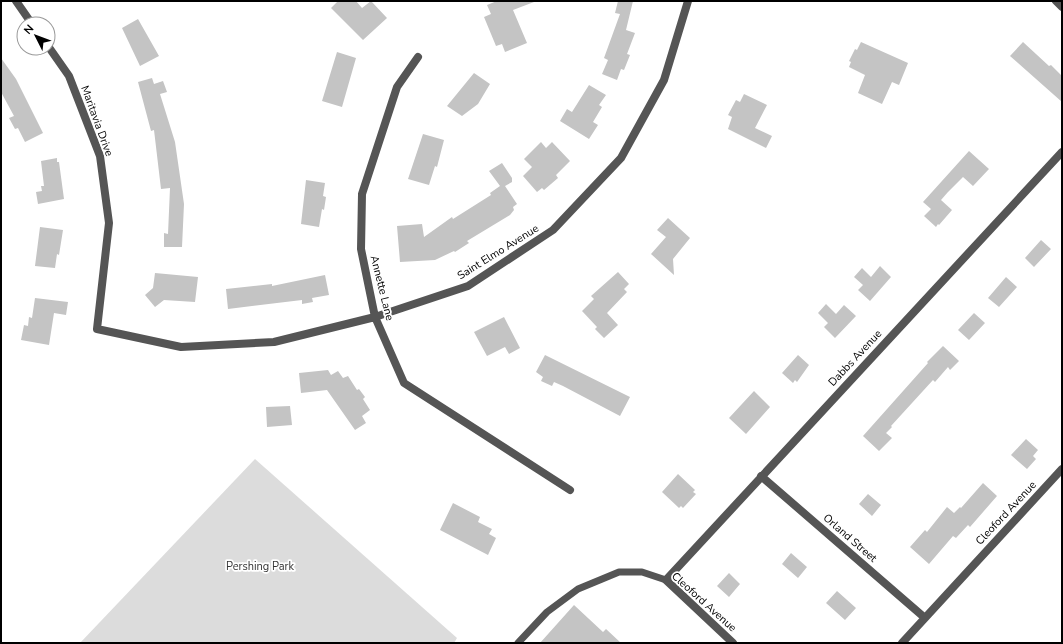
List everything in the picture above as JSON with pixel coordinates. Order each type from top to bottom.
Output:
[{"type":"street","points":[[16,1],[26,16]]},
{"type":"street","name":"Saint Elmo Avenue","points":[[98,329],[181,348],[274,342],[376,317],[468,286],[553,230],[621,158],[664,80],[688,1]]},
{"type":"street","points":[[1056,1],[1062,7]]},
{"type":"street","name":"Maritavia Drive","points":[[55,56],[69,76],[100,156],[109,223],[98,329]]},
{"type":"street","name":"Annette Lane","points":[[418,57],[397,86],[362,194],[361,249],[376,317],[404,383],[570,490]]},
{"type":"street","name":"Dabbs Avenue","points":[[666,580],[760,476],[1062,152]]},
{"type":"street","name":"Cleoford Avenue","points":[[902,643],[1062,469]]},
{"type":"street","name":"Orland Street","points":[[760,476],[925,618]]},
{"type":"street","name":"Cleoford Avenue","points":[[666,580],[733,643]]},
{"type":"lane","name":"Cleoford Avenue","points":[[518,643],[547,612],[578,589],[619,572],[642,572],[666,580]]},
{"type":"green space","name":"Pershing Park","points":[[255,459],[457,638],[454,643],[80,643]]},
{"type":"building","points":[[338,1],[356,1],[362,8],[371,1],[387,18],[363,40],[331,8]]},
{"type":"building","points":[[497,1],[534,2],[513,10],[527,43],[505,52],[502,44],[496,46],[484,17],[491,14],[487,5]]},
{"type":"building","points":[[618,1],[633,1],[626,30],[635,33],[627,54],[630,55],[624,70],[621,69],[617,80],[602,74],[608,60],[604,58],[620,14],[615,13]]},
{"type":"building","points":[[138,19],[159,56],[140,66],[122,28]]},
{"type":"building","points":[[861,42],[908,63],[899,85],[892,82],[882,104],[858,93],[865,75],[849,67],[851,62],[849,61],[855,49],[857,50]]},
{"type":"building","points":[[1023,42],[1062,76],[1062,102],[1010,56]]},
{"type":"building","points":[[337,52],[356,58],[342,107],[322,101]]},
{"type":"building","points":[[1,58],[16,79],[43,133],[25,142],[18,128],[15,129],[9,118],[14,116],[1,92]]},
{"type":"building","points":[[474,73],[490,84],[478,104],[462,116],[447,106]]},
{"type":"building","points":[[152,78],[154,84],[163,81],[167,92],[160,94],[175,142],[184,204],[182,247],[164,247],[164,233],[168,234],[170,188],[161,189],[154,130],[151,131],[138,82]]},
{"type":"building","points":[[589,85],[606,95],[599,105],[602,107],[593,122],[598,125],[589,139],[560,121],[567,109],[572,112]]},
{"type":"building","points":[[744,94],[767,105],[755,128],[772,136],[766,148],[728,129],[732,117],[728,115],[736,100],[740,102]]},
{"type":"building","points":[[423,134],[444,140],[437,167],[435,166],[429,185],[408,179]]},
{"type":"building","points":[[541,142],[546,148],[552,142],[570,161],[556,175],[558,178],[544,190],[542,188],[537,192],[523,176],[532,167],[524,159]]},
{"type":"building","points":[[969,151],[989,169],[973,186],[963,177],[948,192],[941,200],[952,210],[936,227],[924,216],[931,209],[923,202]]},
{"type":"building","points":[[57,158],[57,162],[59,162],[64,199],[38,204],[36,192],[42,191],[41,186],[44,186],[41,161]]},
{"type":"building","points":[[502,163],[512,178],[512,182],[505,186],[517,204],[513,207],[514,210],[510,215],[467,241],[469,243],[455,252],[454,251],[435,260],[400,262],[397,226],[422,224],[424,237],[452,217],[453,219],[491,195],[490,193],[500,186],[489,171]]},
{"type":"building","points":[[306,180],[325,183],[323,196],[326,197],[319,227],[301,224]]},
{"type":"building","points":[[668,218],[690,238],[673,259],[674,275],[651,254],[666,237],[657,230]]},
{"type":"building","points":[[40,227],[63,230],[59,255],[57,254],[55,268],[35,266]]},
{"type":"building","points":[[1041,240],[1051,249],[1034,267],[1025,258]]},
{"type":"building","points":[[880,266],[891,277],[870,301],[858,290],[863,285],[854,277],[862,268],[871,277]]},
{"type":"building","points":[[618,272],[629,284],[624,289],[627,292],[607,313],[618,325],[604,338],[595,329],[597,327],[582,311],[594,299],[591,296]]},
{"type":"building","points":[[155,273],[198,277],[195,302],[164,300],[155,307],[145,295],[153,288]]},
{"type":"building","points":[[325,275],[329,295],[312,298],[313,302],[302,304],[302,300],[228,309],[226,289],[272,284],[272,286]]},
{"type":"building","points":[[1006,277],[1017,287],[999,307],[988,298]]},
{"type":"building","points":[[35,298],[68,302],[66,315],[54,313],[49,345],[21,340],[24,325],[28,326],[29,317],[32,318]]},
{"type":"building","points":[[826,304],[836,314],[844,305],[856,316],[835,338],[824,327],[828,323],[818,313]]},
{"type":"building","points":[[974,313],[985,323],[969,340],[958,330]]},
{"type":"building","points":[[504,317],[520,348],[509,354],[505,347],[487,356],[474,332]]},
{"type":"building","points":[[943,346],[959,361],[950,370],[948,367],[935,382],[933,380],[891,426],[892,427],[886,433],[892,438],[879,451],[863,436],[928,363],[927,362]]},
{"type":"building","points":[[545,355],[630,397],[620,416],[554,382],[552,386],[541,381],[543,377],[536,372]]},
{"type":"building","points":[[798,355],[809,365],[797,382],[795,380],[793,383],[782,373]]},
{"type":"building","points":[[328,370],[331,375],[338,371],[343,378],[348,376],[357,390],[359,389],[365,397],[363,399],[370,410],[362,416],[366,423],[355,430],[327,390],[301,393],[299,373]]},
{"type":"building","points":[[754,391],[770,407],[746,434],[729,418]]},
{"type":"building","points":[[290,406],[292,425],[267,427],[266,407]]},
{"type":"building","points":[[1026,439],[1038,450],[1033,456],[1036,459],[1027,469],[1011,455]]},
{"type":"building","points":[[678,474],[695,490],[693,492],[696,494],[683,508],[681,506],[679,508],[662,492]]},
{"type":"building","points":[[983,483],[997,496],[970,527],[968,525],[956,538],[953,536],[929,564],[910,547],[925,530],[927,532],[947,507],[954,513],[960,507],[961,508]]},
{"type":"building","points":[[868,494],[881,505],[872,516],[859,504]]},
{"type":"building","points":[[453,503],[480,517],[478,522],[492,529],[489,534],[496,538],[488,555],[440,530]]},
{"type":"building","points":[[791,553],[807,567],[798,578],[782,564]]},
{"type":"building","points":[[729,573],[740,584],[729,597],[717,586]]},
{"type":"building","points":[[837,591],[856,608],[845,620],[826,603]]},
{"type":"building","points":[[574,605],[603,632],[606,629],[621,643],[540,643]]}]
